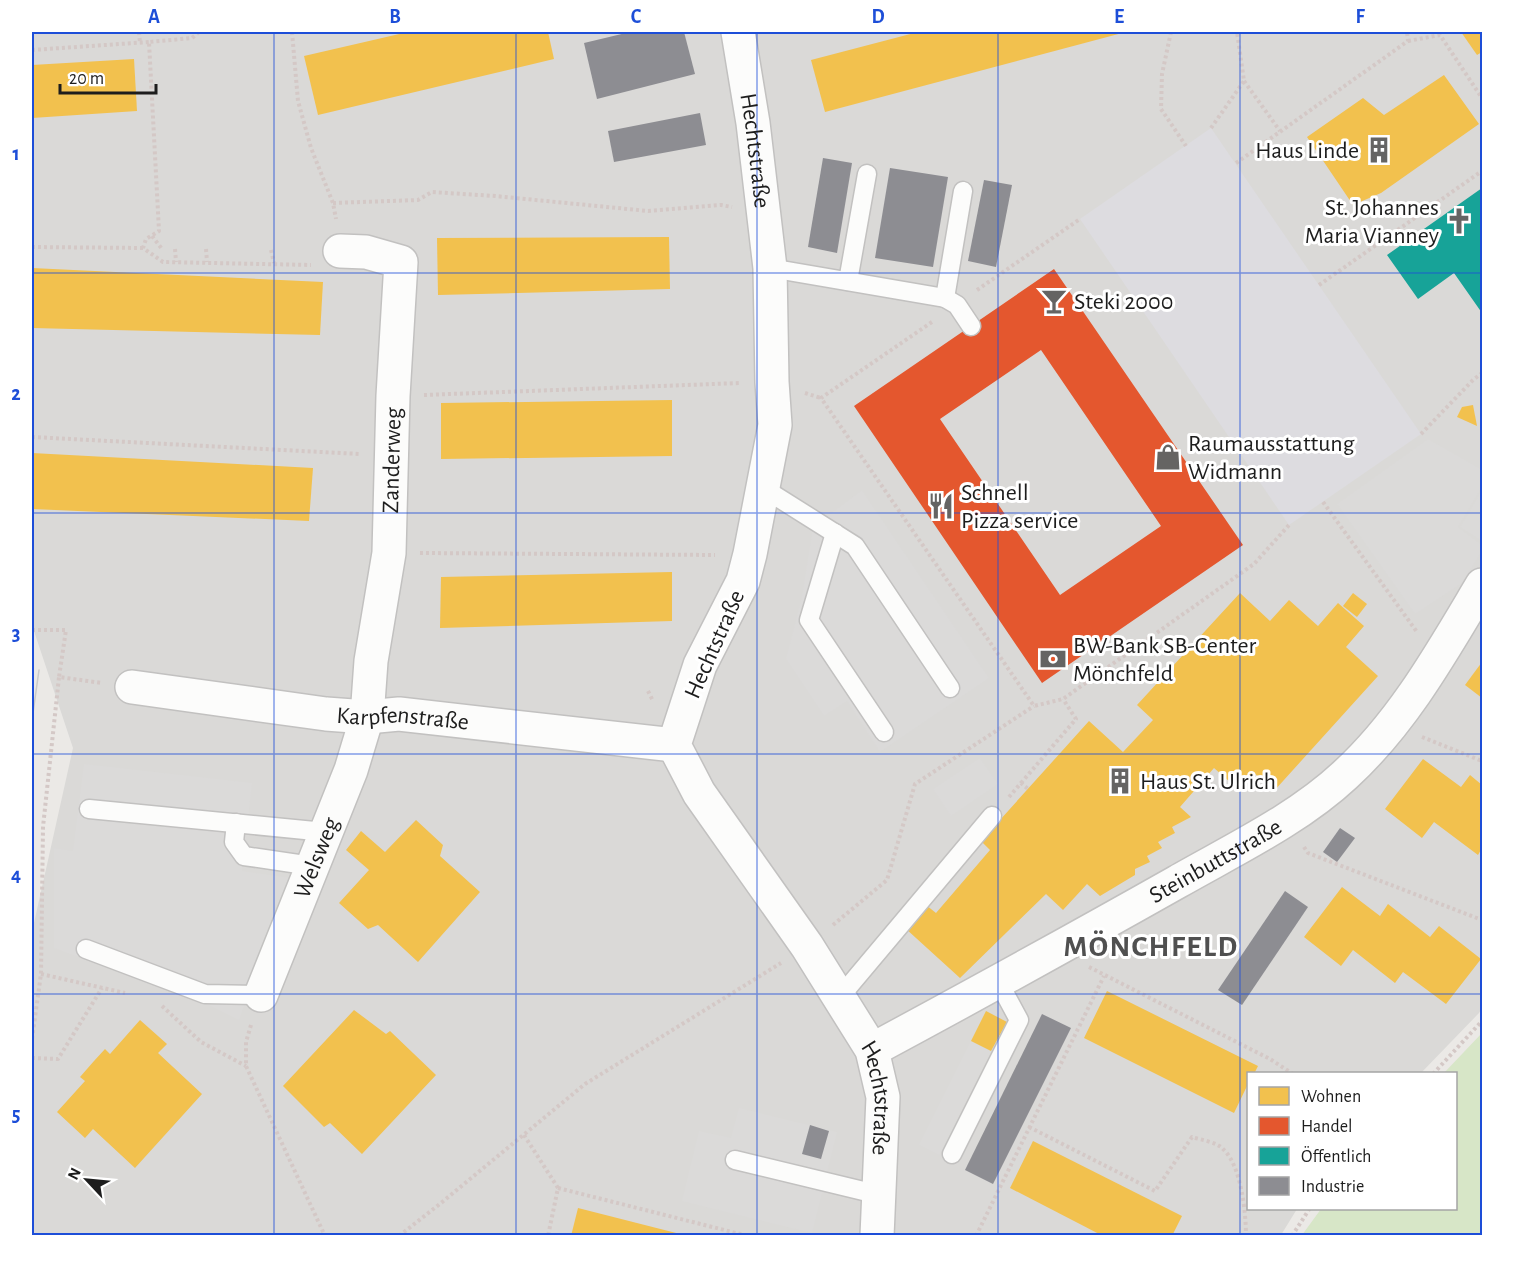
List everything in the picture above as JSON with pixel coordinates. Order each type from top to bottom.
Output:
[{"type":"street","name":"Hechtstraße","points":[[738,32],[753,123],[770,267],[775,425],[743,581],[700,665],[674,745],[699,793],[807,946],[872,1050],[883,1097],[877,1236]]},
{"type":"street","name":"Zanderweg","points":[[328,260],[366,252],[401,262],[393,396],[389,553],[371,661],[367,717]]},
{"type":"street","name":"Steinbuttstraße","points":[[872,1050],[1059,949],[1285,821],[1344,776],[1392,725],[1437,660],[1482,585]]},
{"type":"street","name":"Karpfenstraße","points":[[132,687],[326,714],[367,717],[399,714],[674,745]]},
{"type":"street","name":"Welsweg","points":[[261,995],[351,770],[367,717]]},
{"type":"lane","points":[[848,281],[867,174]]},
{"type":"lane","points":[[951,301],[963,191]]},
{"type":"lane","points":[[770,267],[951,301],[971,326]]},
{"type":"lane","points":[[763,488],[855,546],[950,688]]},
{"type":"lane","points":[[835,533],[809,620],[884,732]]},
{"type":"lane","points":[[89,809],[325,832]]},
{"type":"lane","points":[[839,998],[992,816]]},
{"type":"lane","points":[[236,823],[234,842],[244,856],[312,866]]},
{"type":"lane","points":[[86,949],[205,994],[261,995]]},
{"type":"lane","points":[[952,1154],[1019,1020],[998,981]]},
{"type":"lane","points":[[735,1160],[880,1195]]},
{"type":"path","points":[[140,32],[140,43]]},
{"type":"path","points":[[32,50],[192,38],[199,32]]},
{"type":"path","points":[[32,247],[143,248],[163,262],[310,264],[328,260],[333,203],[311,148],[298,101],[292,32]]},
{"type":"path","points":[[1171,32],[1162,74],[1161,109],[1186,146]]},
{"type":"path","points":[[1237,32],[1244,81],[1280,131]]},
{"type":"path","points":[[1407,32],[1408,41]]},
{"type":"path","points":[[1236,163],[1408,41],[1440,35],[1482,98]]},
{"type":"path","points":[[143,248],[146,239],[159,231],[149,42]]},
{"type":"path","points":[[1212,128],[1244,81]]},
{"type":"path","points":[[1319,285],[1482,171]]},
{"type":"path","points":[[333,203],[417,200],[432,192],[648,211],[721,206],[763,210]]},
{"type":"path","points":[[1034,706],[821,399],[951,301],[1080,219]]},
{"type":"path","points":[[152,236],[162,249]]},
{"type":"path","points":[[175,249],[176,262]]},
{"type":"path","points":[[206,249],[207,262]]},
{"type":"path","points":[[271,250],[274,263]]},
{"type":"path","points":[[1421,434],[1473,380],[1482,374]]},
{"type":"path","points":[[393,396],[772,382]]},
{"type":"path","points":[[32,436],[327,451],[391,457]]},
{"type":"path","points":[[1323,502],[1437,660]]},
{"type":"path","points":[[399,1236],[585,1084],[807,946],[887,880],[915,784],[1034,706],[1063,699],[1254,564],[1289,525]]},
{"type":"path","points":[[389,553],[750,554]]},
{"type":"path","points":[[32,630],[66,630],[43,827],[41,974],[32,1039]]},
{"type":"path","points":[[59,677],[132,687]]},
{"type":"path","points":[[1021,783],[1076,719],[1063,699]]},
{"type":"path","points":[[1392,725],[1482,761]]},
{"type":"path","points":[[1285,821],[1308,853],[1482,920]]},
{"type":"path","points":[[1059,949],[1104,976],[1270,1059],[1290,1072]]},
{"type":"path","points":[[41,974],[135,995]]},
{"type":"path","points":[[976,1236],[1104,976]]},
{"type":"path","points":[[32,1058],[58,1059],[102,988]]},
{"type":"path","points":[[261,995],[246,1042],[246,1066],[325,1236]]},
{"type":"path","points":[[156,1000],[201,1042],[246,1066]]},
{"type":"path","points":[[1435,1072],[1482,1021]]},
{"type":"path","points":[[1029,1127],[1155,1191],[1192,1137],[1223,1147],[1235,1166],[1247,1235]]},
{"type":"path","points":[[524,1135],[558,1188],[748,1236]]},
{"type":"path","points":[[548,1236],[558,1188]]},
{"type":"path","points":[[1245,1215],[1248,1210]]},
{"type":"path","points":[[1292,1236],[1309,1210]]},
{"type":"shaded area","points":[[32,32],[1482,32],[1482,1008],[1422,1072],[1247,1072],[1247,1210],[1296,1210],[1281,1235],[32,1235],[32,932],[73,748],[32,625]]},
{"type":"shaded area","points":[[1211,128],[1421,434],[1289,525],[1080,219]]},
{"type":"shaded area","points":[[1428,439],[1482,470],[1482,487],[1458,527],[1482,545],[1482,551],[1462,583],[1415,614],[1337,504]]},
{"type":"shaded area","points":[[862,490],[989,678],[880,752],[847,701],[824,716],[786,659],[802,596],[813,527]]},
{"type":"shaded area","points":[[1482,490],[1482,541],[1460,527]]},
{"type":"shaded area","points":[[980,758],[998,784],[951,816],[933,789]]},
{"type":"shaded area","points":[[84,764],[252,783],[242,871],[291,878],[239,1020],[203,1002],[54,948],[54,848],[73,851]]},
{"type":"shaded area","points":[[971,1041],[991,1051],[939,1155],[919,1145]]},
{"type":"shaded area","points":[[739,1108],[837,1132],[812,1233],[682,1201],[699,1131],[731,1138]]},
{"type":"green space","points":[[1482,1033],[1482,1235],[1302,1235],[1320,1210],[1457,1210],[1457,1072],[1445,1072]]},
{"type":"building: Wohnen","points":[[408,32],[548,32],[554,59],[318,115],[304,56]]},
{"type":"building: Wohnen","points":[[918,32],[1126,32],[825,112],[811,60]]},
{"type":"building: Wohnen","points":[[1461,32],[1482,32],[1482,52],[1477,55]]},
{"type":"building: Wohnen","points":[[134,59],[137,111],[32,118],[32,65]]},
{"type":"building: Wohnen","name":"Haus Linde","points":[[1444,75],[1479,124],[1381,193],[1353,205],[1307,137],[1363,98],[1384,115]]},
{"type":"building: Wohnen","points":[[669,237],[670,289],[438,295],[437,238]]},
{"type":"building: Wohnen","points":[[32,268],[323,282],[320,335],[32,328]]},
{"type":"building: Wohnen","points":[[672,400],[672,456],[441,459],[441,403]]},
{"type":"building: Wohnen","points":[[1473,405],[1477,426],[1457,417],[1462,407]]},
{"type":"building: Wohnen","points":[[32,453],[313,468],[309,521],[32,509]]},
{"type":"building: Wohnen","points":[[672,572],[672,621],[440,628],[441,577]]},
{"type":"building: Wohnen","name":"Haus St. Ulrich","points":[[1240,593],[1270,621],[1289,600],[1318,626],[1338,603],[1364,626],[1346,647],[1378,676],[1274,791],[1253,772],[1238,789],[1214,768],[1180,807],[1191,817],[1172,827],[1175,833],[1158,842],[1162,848],[1147,856],[1150,862],[1135,869],[1135,875],[1100,896],[1087,884],[1063,910],[1046,894],[960,978],[905,928],[926,905],[936,913],[990,850],[981,841],[1089,721],[1123,752],[1153,720],[1137,705]]},
{"type":"building: Wohnen","points":[[1353,593],[1367,604],[1357,617],[1343,606]]},
{"type":"building: Wohnen","points":[[1482,662],[1482,698],[1465,685]]},
{"type":"building: Wohnen","points":[[1423,759],[1461,787],[1470,775],[1482,785],[1482,848],[1478,855],[1434,822],[1422,838],[1385,809]]},
{"type":"building: Wohnen","points":[[416,820],[443,845],[440,856],[480,892],[418,962],[378,925],[368,929],[339,903],[369,870],[346,850],[361,831],[385,852]]},
{"type":"building: Wohnen","points":[[1342,887],[1380,916],[1388,904],[1430,937],[1439,926],[1481,959],[1446,1004],[1403,972],[1395,983],[1353,950],[1341,966],[1304,937]]},
{"type":"building: Wohnen","points":[[1107,991],[1258,1066],[1255,1072],[1247,1072],[1247,1086],[1234,1113],[1084,1038]]},
{"type":"building: Wohnen","points":[[354,1010],[386,1034],[390,1031],[436,1075],[362,1154],[330,1123],[324,1127],[283,1086]]},
{"type":"building: Wohnen","points":[[986,1011],[1007,1022],[991,1051],[971,1041]]},
{"type":"building: Wohnen","points":[[140,1020],[167,1044],[158,1053],[202,1094],[135,1168],[93,1129],[85,1138],[57,1112],[85,1081],[80,1077],[94,1061],[105,1049],[110,1054]]},
{"type":"building: Wohnen","points":[[1033,1141],[1182,1216],[1172,1236],[1103,1236],[1010,1188]]},
{"type":"building: Wohnen","points":[[578,1208],[684,1235],[684,1236],[571,1236]]},
{"type":"building: Handel","points":[[1054,269],[1243,545],[1042,683],[854,406]],"holes":[[[1041,350],[1161,526],[1060,595],[940,419]]]},
{"type":"building: Öffentlich","name":"St. Johannes Maria Vianney","points":[[1482,188],[1482,313],[1454,273],[1418,299],[1387,255]]},
{"type":"building: Industrie","points":[[630,32],[684,32],[695,74],[597,99],[584,43]]},
{"type":"building: Industrie","points":[[700,113],[706,145],[614,162],[608,131]]},
{"type":"building: Industrie","points":[[823,158],[852,163],[837,253],[808,247]]},
{"type":"building: Industrie","points":[[890,168],[948,177],[933,267],[875,258]]},
{"type":"building: Industrie","points":[[984,180],[1012,185],[996,267],[968,261]]},
{"type":"building: Industrie","points":[[1340,828],[1355,838],[1337,862],[1323,852]]},
{"type":"building: Industrie","points":[[1285,891],[1308,907],[1242,1005],[1218,990]]},
{"type":"building: Industrie","points":[[1042,1014],[1071,1028],[993,1184],[965,1170]]},
{"type":"building: Industrie","points":[[810,1125],[829,1131],[821,1159],[802,1154]]},
{"type":"tram line","points":[[32,720],[39,670]]},
{"type":"place","name":"Haus Linde","points":[[1379,150]]},
{"type":"place","name":"St. Johannes Maria Vianney","points":[[1459,221]]},
{"type":"place","name":"Steki 2000","points":[[1054,301]]},
{"type":"place","name":"Raumausstattung Widmann","points":[[1168,457]]},
{"type":"place","name":"Schnell Pizza service","points":[[941,506]]},
{"type":"place","name":"BW-Bank SB-Center Mönchfeld","points":[[1053,659]]},
{"type":"place","name":"Haus St. Ulrich","points":[[1120,781]]},
{"type":"district","name":"MÖNCHFELD","points":[[1151,946]]}]
